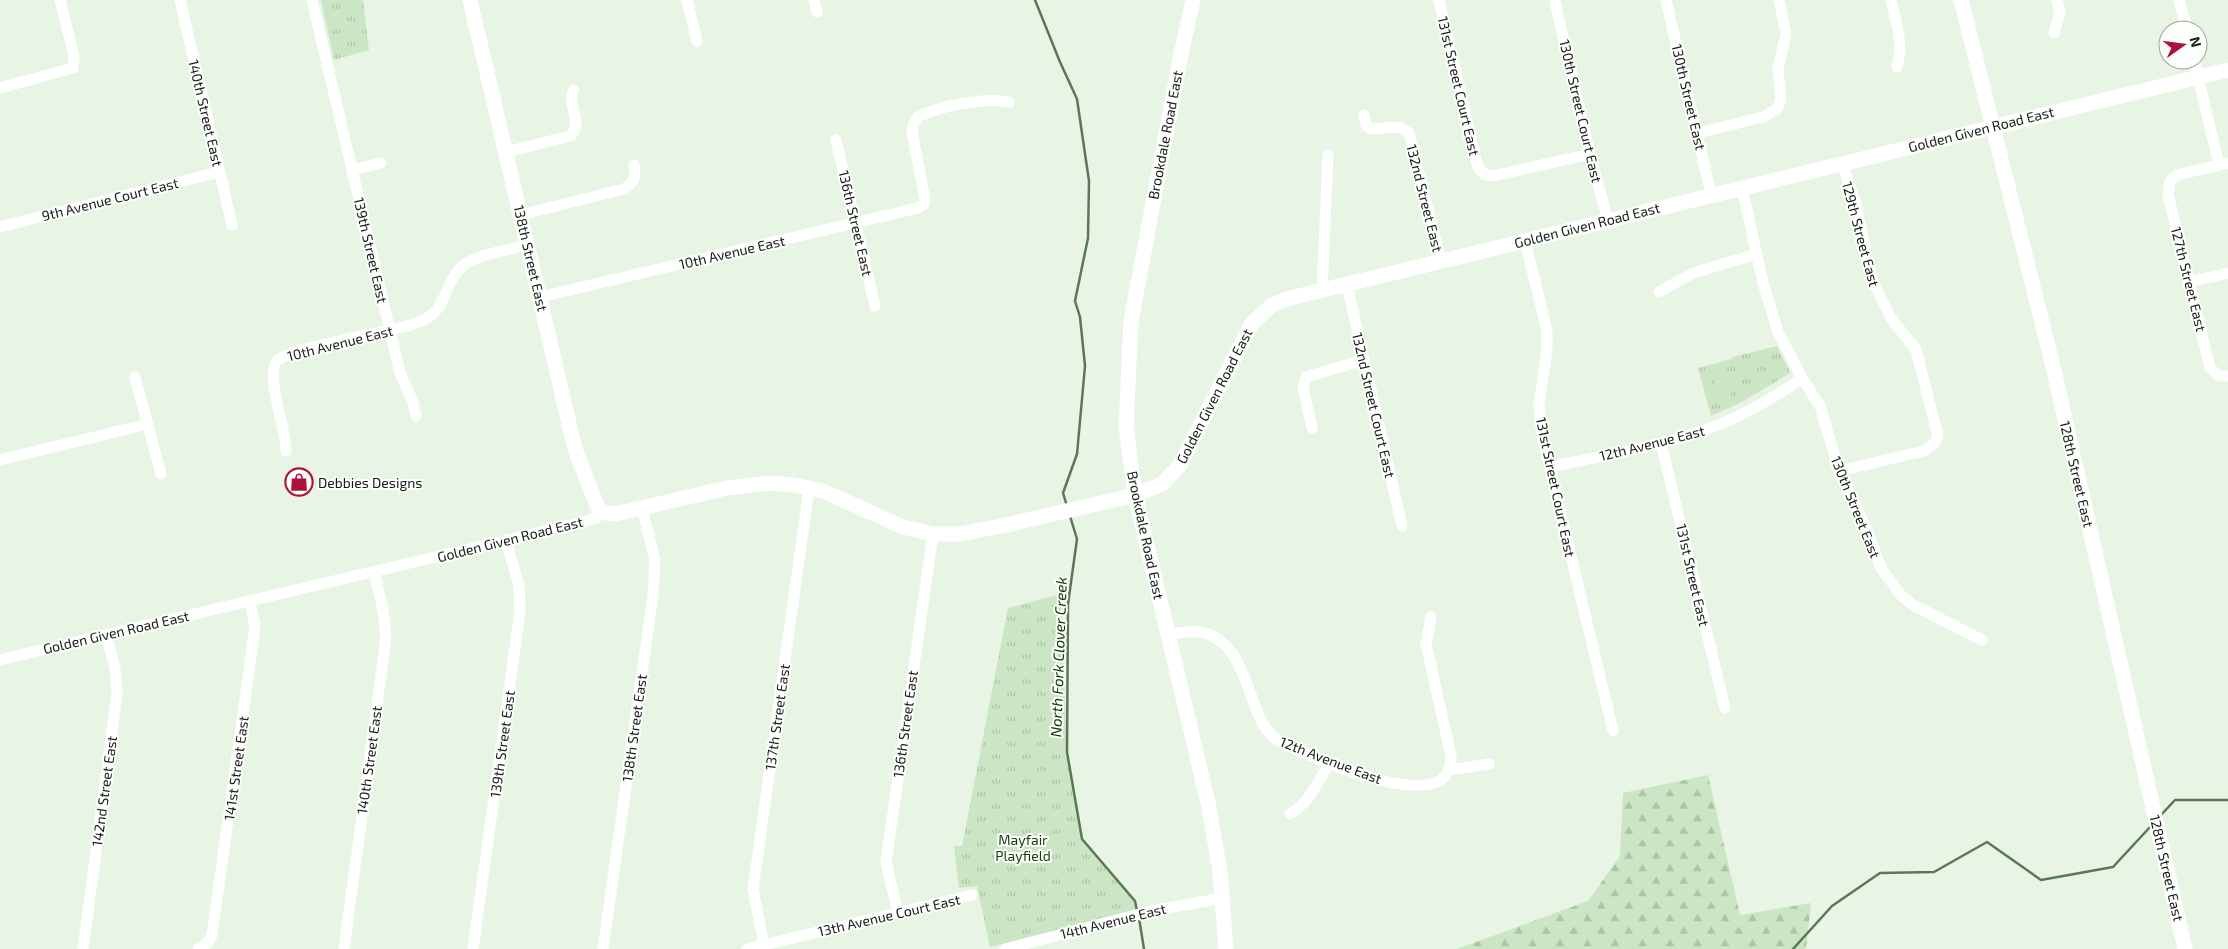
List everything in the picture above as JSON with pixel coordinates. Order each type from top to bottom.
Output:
[{"type":"street","points":[[0,88],[73,68],[74,56],[60,0]]},
{"type":"street","name":"140th Street East","points":[[180,0],[232,225]]},
{"type":"street","name":"139th Street East","points":[[312,0],[389,331],[400,373],[413,402],[416,416]]},
{"type":"street","name":"138th Street East","points":[[470,0],[579,462],[601,512]]},
{"type":"street","points":[[687,0],[697,41]]},
{"type":"street","name":"Brookdale Road East","points":[[1194,0],[1172,102],[1131,321],[1126,427],[1135,495],[1209,808],[1223,898],[1226,949]]},
{"type":"street","name":"131st Street Court East","points":[[1439,0],[1480,171],[1485,175],[1493,176],[1590,154]]},
{"type":"street","name":"130th Street East","points":[[1666,0],[1711,194]]},
{"type":"street","points":[[1698,133],[1763,117],[1777,109],[1781,99],[1778,69],[1786,34],[1780,0]]},
{"type":"street","points":[[1891,0],[1900,42],[1901,55],[1897,68]]},
{"type":"street","name":"128th Street East","points":[[1960,0],[2052,362],[2185,949]]},
{"type":"street","points":[[2054,33],[2060,13],[2057,0]]},
{"type":"street","points":[[2179,0],[2184,20]]},
{"type":"street","name":"130th Street Court East","points":[[1555,2],[1590,154],[1608,221]]},
{"type":"street","points":[[2196,70],[2224,164]]},
{"type":"street","name":"Golden Given Road East","points":[[0,660],[582,522],[596,518],[601,512],[615,514],[745,485],[769,483],[794,485],[823,491],[890,522],[933,534],[971,533],[1135,495],[1155,488],[1176,471],[1199,430],[1252,323],[1264,311],[1279,302],[1711,194],[2228,70]]},
{"type":"street","points":[[506,152],[570,136],[576,129],[572,100],[574,90]]},
{"type":"street","name":"10th Avenue East","points":[[540,297],[910,210],[924,204],[924,194],[912,132],[918,117],[936,111],[991,99],[1009,102]]},
{"type":"street","name":"132nd Street East","points":[[1364,114],[1366,125],[1371,129],[1400,127],[1409,133],[1441,261]]},
{"type":"street","name":"136th Street East","points":[[836,140],[875,306]]},
{"type":"street","points":[[1322,291],[1328,155]]},
{"type":"street","points":[[352,170],[381,163]]},
{"type":"street","name":"129th Street East","points":[[1839,471],[1924,450],[1934,444],[1937,439],[1927,388],[1916,350],[1891,318],[1873,282],[1855,202],[1842,163]]},
{"type":"street","name":"127th Street East","points":[[2222,375],[2210,368],[2168,194],[2170,181],[2177,175],[2224,164]]},
{"type":"street","points":[[520,215],[624,189],[634,181],[636,176],[634,165]]},
{"type":"street","name":"9th Avenue Court East","points":[[0,227],[219,172]]},
{"type":"street","name":"130th Street East","points":[[1742,187],[1770,307],[1778,332],[1802,378],[1820,406],[1839,471],[1867,530],[1881,568],[1901,595],[1926,612],[1982,640]]},
{"type":"street","name":"131st Street Court East","points":[[1525,241],[1546,331],[1547,350],[1539,410],[1550,467],[1613,731]]},
{"type":"street","name":"10th Avenue East","points":[[286,451],[285,433],[274,385],[273,368],[276,362],[285,355],[415,324],[434,314],[444,301],[458,271],[469,262],[528,246]]},
{"type":"street","points":[[1659,292],[1693,273],[1757,254]]},
{"type":"street","points":[[2189,282],[2228,273]]},
{"type":"street","name":"132nd Street Court East","points":[[1346,285],[1402,526]]},
{"type":"street","points":[[1312,428],[1303,387],[1306,377],[1363,360]]},
{"type":"street","points":[[135,377],[161,474]]},
{"type":"street","name":"12th Avenue East","points":[[1550,467],[1661,443],[1723,423],[1764,403],[1802,378]]},
{"type":"street","points":[[0,460],[148,424]]},
{"type":"street","name":"131st Street East","points":[[1661,443],[1725,708]]},
{"type":"street","name":"137th Street East","points":[[764,945],[753,889],[809,489]]},
{"type":"street","name":"138th Street East","points":[[603,949],[653,595],[655,560],[642,508]]},
{"type":"street","name":"136th Street East","points":[[898,913],[886,862],[933,534]]},
{"type":"street","name":"139th Street East","points":[[473,949],[520,611],[519,586],[506,540]]},
{"type":"street","name":"140th Street East","points":[[344,949],[385,645],[386,627],[384,612],[374,572]]},
{"type":"street","name":"141st Street East","points":[[198,949],[208,944],[212,936],[255,628],[250,601]]},
{"type":"street","points":[[1431,617],[1426,644],[1451,756],[1449,770]]},
{"type":"street","name":"12th Avenue East","points":[[1168,634],[1201,632],[1210,635],[1224,645],[1240,666],[1260,719],[1269,734],[1284,744],[1374,780],[1393,783],[1423,784],[1442,779],[1449,770],[1488,764]]},
{"type":"street","name":"142nd Street East","points":[[83,949],[116,708],[116,673],[106,634]]},
{"type":"street","points":[[1290,814],[1302,807],[1330,762]]},
{"type":"street","name":"13th Avenue Court East","points":[[747,949],[972,895]]},
{"type":"street","name":"14th Avenue East","points":[[1005,949],[1152,911],[1223,898]]},
{"type":"green space","points":[[321,0],[363,0],[369,50],[334,60]]},
{"type":"green space","points":[[1777,346],[1790,372],[1740,403],[1711,416],[1698,368]]},
{"type":"green space","points":[[1724,367],[1732,397],[1720,400],[1712,371]]},
{"type":"green space","name":"Mayfair Playfield","points":[[1061,594],[1067,751],[1082,839],[1135,901],[1137,911],[990,947],[977,886],[959,888],[954,846],[962,846],[1008,608]]},
{"type":"green space","points":[[1708,775],[1740,915],[1811,903],[1806,949],[1457,949],[1588,901],[1620,856],[1623,793]]},
{"type":"waterway","name":"North Fork Clover Creek","points":[[1035,0],[1077,99],[1089,181],[1088,238],[1075,301],[1080,317],[1085,366],[1077,454],[1063,493],[1067,506]]},
{"type":"waterway","name":"North Fork Clover Creek","points":[[1070,516],[1077,539],[1068,604],[1067,752],[1082,839],[1135,901],[1137,911]]},
{"type":"waterway","points":[[2161,815],[2175,800],[2228,800]]},
{"type":"waterway","points":[[1793,949],[1832,906],[1880,873],[1934,872],[1987,842],[2041,880],[2113,867],[2151,826]]},
{"type":"waterway","name":"North Fork Clover Creek","points":[[1139,918],[1144,949]]},
{"type":"place","name":"Debbies Designs","points":[[299,482]]}]
